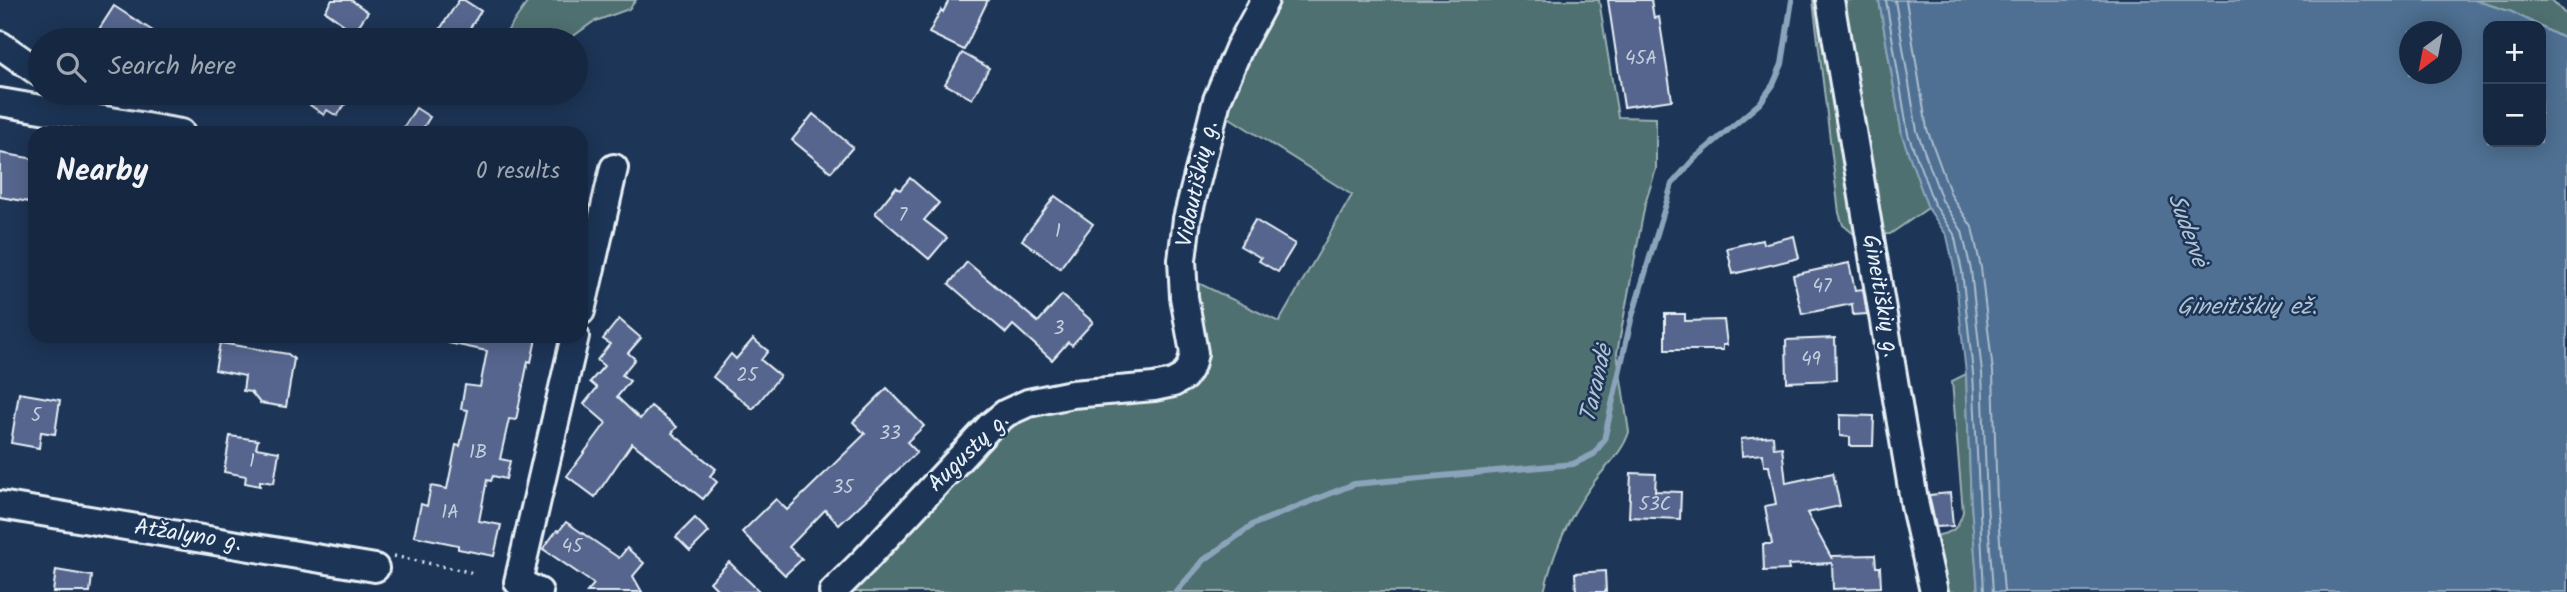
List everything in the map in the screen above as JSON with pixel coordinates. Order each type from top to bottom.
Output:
[{"type":"street","name":"Vidautiškių g.","points":[[1184,377],[1194,352],[1184,297],[1182,260],[1187,219],[1217,100],[1239,47],[1265,0]]},
{"type":"street","name":"Gineitiškių g.","points":[[1830,0],[1915,506],[1934,592]]},
{"type":"street","points":[[0,46],[28,64]]},
{"type":"street","points":[[0,102],[141,126]]},
{"type":"street","points":[[88,105],[113,121]]},
{"type":"street","points":[[588,281],[614,169]]},
{"type":"street","points":[[539,592],[518,582],[573,343]]},
{"type":"street","name":"Augustų g.","points":[[832,592],[990,426],[1006,413],[1028,404],[1072,394],[1154,387],[1173,383],[1184,377]]},
{"type":"street","name":"Atžalyno g.","points":[[0,505],[375,568]]},
{"type":"path","points":[[375,568],[383,554],[474,573]]},
{"type":"green space","points":[[529,0],[636,0],[629,9],[593,22],[585,28],[509,28]]},
{"type":"green space","points":[[1278,0],[1599,0],[1618,117],[1656,118],[1656,169],[1645,204],[1617,353],[1629,432],[1618,452],[1585,494],[1570,521],[1557,548],[1544,592],[845,592],[987,446],[1027,415],[1188,384],[1188,278],[1279,322],[1352,195],[1222,113]]},
{"type":"green space","points":[[1813,0],[1879,0],[1902,135],[1928,208],[1890,234],[1855,235],[1843,225],[1839,213]]},
{"type":"green space","points":[[2474,0],[2552,0],[2567,16],[2567,40],[2546,29],[2546,21],[2530,21],[2512,12]]},
{"type":"green space","points":[[1966,374],[1971,504],[1978,592],[1944,592],[1935,541],[1939,535],[1955,528],[1963,512],[1952,381]]},
{"type":"water","name":"Gineitiškių ež.","points":[[1879,0],[2474,0],[2512,12],[2530,21],[2483,21],[2483,147],[2546,147],[2546,30],[2567,40],[2567,592],[1978,592],[1971,504],[1966,374],[1955,272],[1947,236],[1928,208],[1902,135]]},
{"type":"building","points":[[332,0],[351,0],[368,12],[357,28],[348,28],[325,11]]},
{"type":"building","points":[[459,0],[464,0],[481,11],[470,28],[441,28]]},
{"type":"building","points":[[949,0],[988,0],[964,50],[929,33]]},
{"type":"building","points":[[1608,0],[1651,0],[1654,18],[1659,17],[1672,100],[1624,107]]},
{"type":"building","points":[[114,6],[148,28],[100,28]]},
{"type":"building","points":[[962,53],[989,68],[972,99],[945,84]]},
{"type":"building","points":[[310,105],[345,105],[337,116],[327,110],[324,115]]},
{"type":"building","points":[[416,108],[430,117],[424,126],[404,126]]},
{"type":"building","points":[[813,114],[853,147],[831,172],[792,140]]},
{"type":"building","points":[[0,153],[28,158],[28,202],[0,197]]},
{"type":"building","points":[[910,178],[939,203],[924,220],[947,238],[929,259],[875,213],[896,187],[900,190]]},
{"type":"building","points":[[1055,196],[1093,224],[1060,268],[1022,240]]},
{"type":"building","points":[[1255,220],[1295,244],[1278,272],[1240,246]]},
{"type":"building","points":[[1794,236],[1799,258],[1733,274],[1727,248],[1762,240],[1763,244]]},
{"type":"building","points":[[967,262],[1038,322],[1062,295],[1093,322],[1072,345],[1068,342],[1052,360],[1013,325],[1006,333],[949,284]]},
{"type":"building","points":[[1849,263],[1855,290],[1863,289],[1867,314],[1853,315],[1852,304],[1802,314],[1793,275]]},
{"type":"building","points":[[1665,314],[1685,314],[1685,321],[1724,320],[1727,345],[1723,345],[1723,350],[1665,350]]},
{"type":"building","points":[[619,319],[641,338],[628,353],[635,359],[622,375],[630,381],[617,397],[640,419],[651,406],[677,427],[672,433],[716,469],[710,476],[717,482],[703,499],[632,443],[595,497],[567,476],[606,423],[584,404],[597,388],[590,382],[604,366],[597,360],[610,344],[603,339]]},
{"type":"building","points":[[1835,338],[1836,380],[1787,382],[1786,340]]},
{"type":"building","points":[[753,339],[768,351],[761,360],[780,376],[753,409],[713,377],[731,354],[736,359]]},
{"type":"building","points":[[220,343],[288,354],[294,359],[286,407],[260,403],[251,392],[243,391],[245,376],[215,370]]},
{"type":"building","points":[[448,343],[535,343],[531,362],[528,361],[516,420],[509,419],[500,459],[510,461],[506,479],[493,476],[491,481],[487,480],[479,521],[501,525],[494,556],[414,536],[421,504],[427,506],[431,486],[447,489],[456,445],[460,446],[468,410],[461,409],[465,385],[480,387],[487,351]]},
{"type":"building","points":[[887,388],[924,426],[907,442],[917,452],[839,525],[825,510],[789,547],[802,559],[785,575],[742,532],[776,499],[787,510],[865,434],[853,422]]},
{"type":"building","points":[[19,393],[60,400],[55,434],[41,432],[39,448],[11,443]]},
{"type":"building","points":[[1840,415],[1874,416],[1873,446],[1850,446],[1850,437],[1840,436]]},
{"type":"building","points":[[230,436],[258,440],[256,448],[279,452],[274,483],[260,481],[260,486],[245,483],[246,476],[224,472]]},
{"type":"building","points":[[1773,436],[1774,448],[1782,447],[1786,483],[1833,473],[1840,506],[1807,513],[1832,559],[1832,556],[1875,555],[1876,567],[1880,567],[1881,587],[1833,589],[1832,563],[1788,565],[1789,570],[1764,571],[1763,544],[1772,544],[1765,506],[1776,504],[1769,466],[1764,466],[1763,454],[1742,456],[1741,439]]},
{"type":"building","points":[[1631,473],[1656,474],[1655,491],[1681,492],[1680,519],[1629,517]]},
{"type":"building","points":[[1950,493],[1953,526],[1936,527],[1929,495]]},
{"type":"building","points":[[695,518],[709,532],[690,551],[676,537]]},
{"type":"building","points":[[566,522],[619,558],[627,548],[644,563],[633,576],[642,592],[587,592],[594,584],[543,549]]},
{"type":"building","points":[[729,562],[760,592],[720,592],[710,582]]},
{"type":"building","points":[[56,570],[92,576],[90,592],[53,592]]},
{"type":"building","points":[[1605,571],[1606,592],[1576,592],[1575,573]]},
{"type":"waterway","name":"Tarandė","points":[[1176,592],[1204,560],[1254,524],[1354,484],[1573,464],[1594,454],[1604,440],[1631,320],[1672,184],[1694,159],[1760,103],[1773,85],[1782,64],[1792,0]]},
{"type":"water label","name":"Sudervė","points":[[2187,230]]}]
